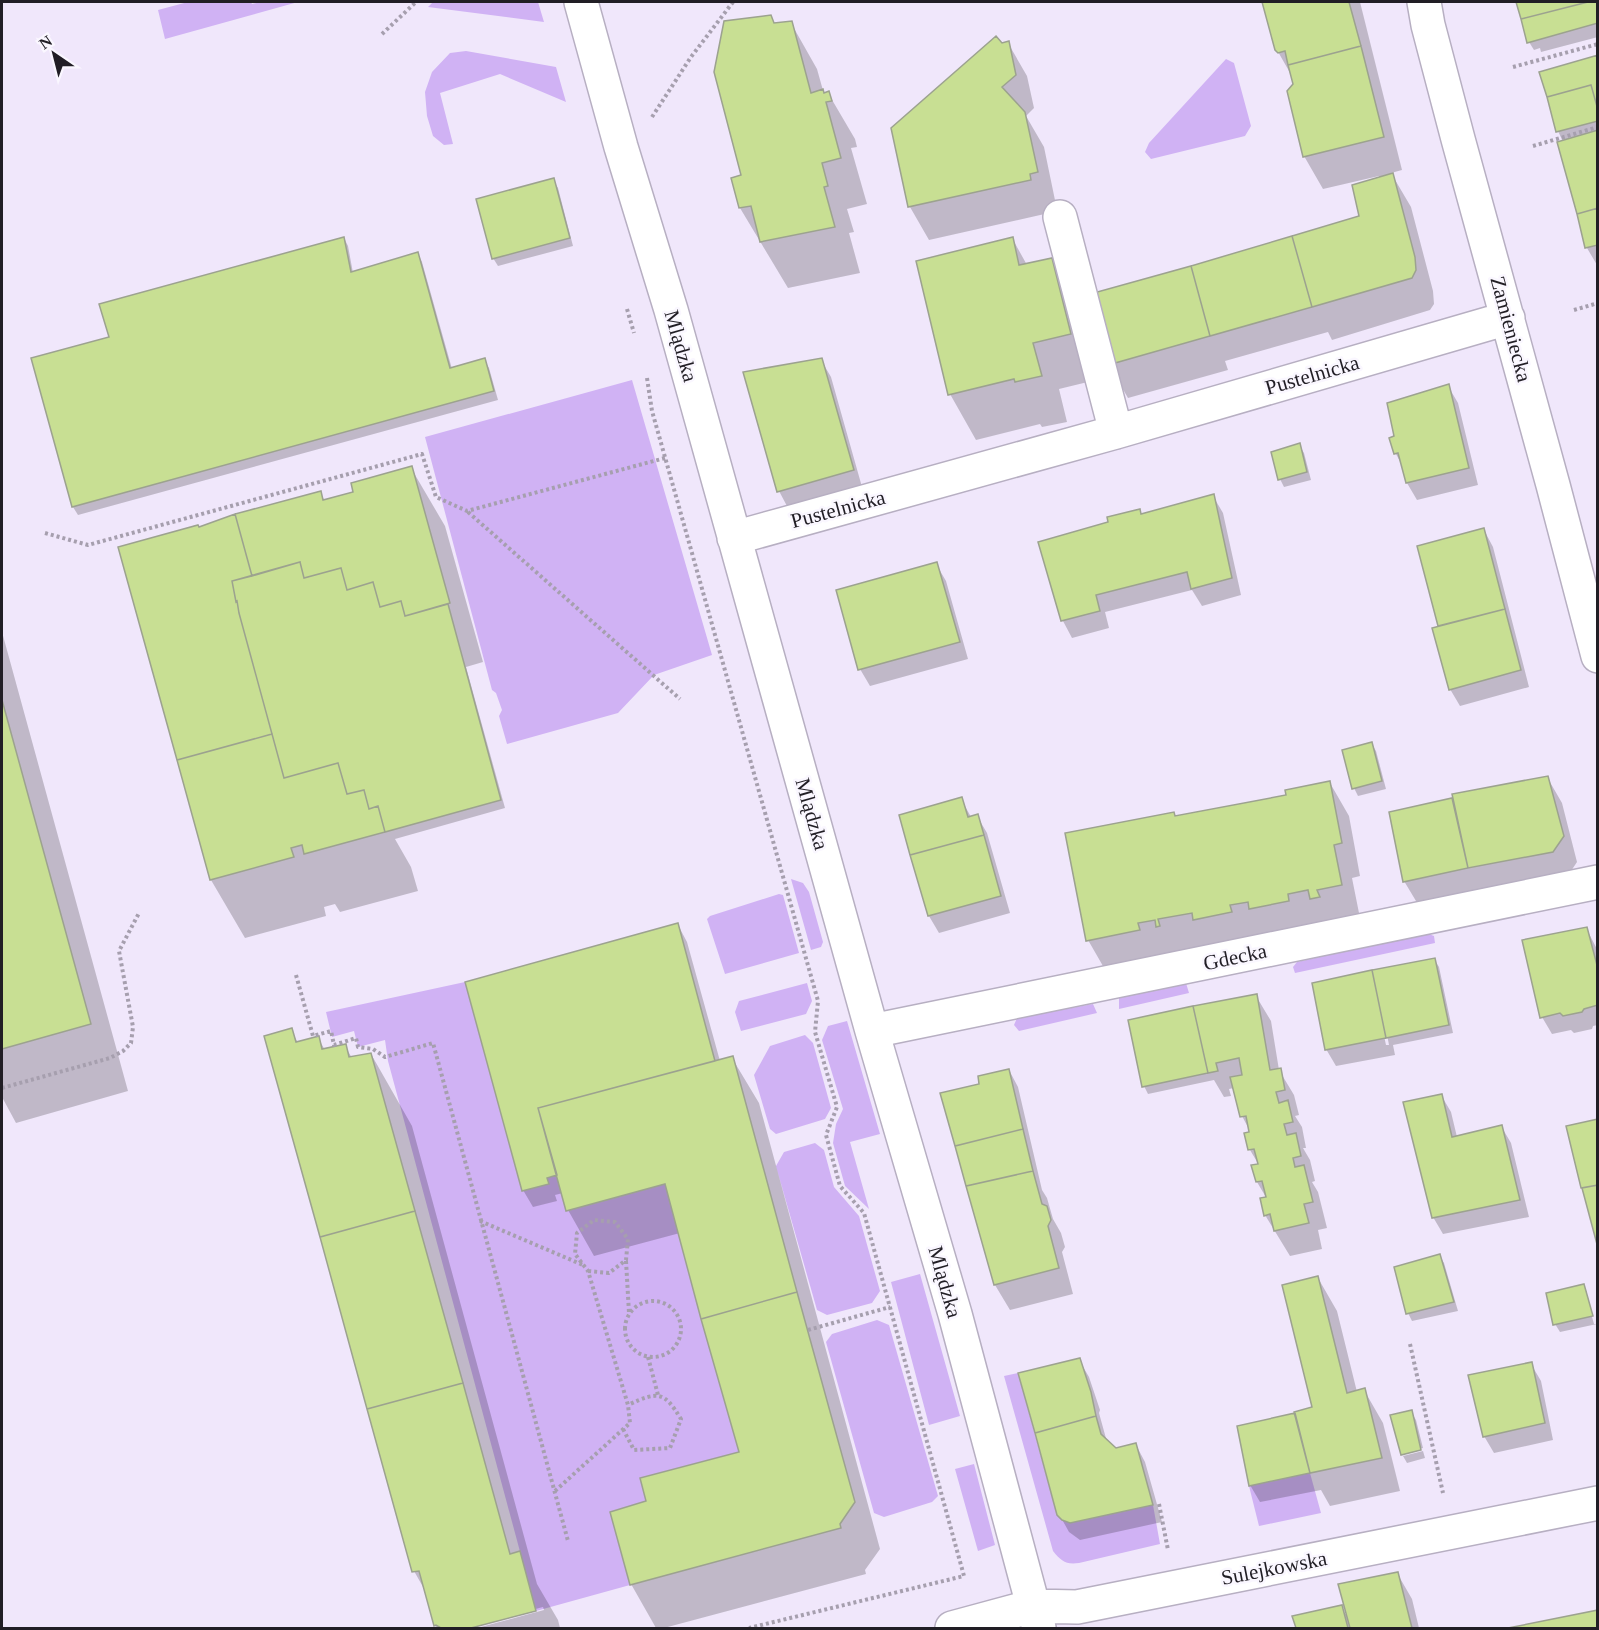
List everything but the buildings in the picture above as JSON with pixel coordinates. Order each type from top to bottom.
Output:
[{"type":"street","name":"Mlądzka","points":[[581,2],[621,147],[671,310],[872,1031],[955,1314],[1036,1617]]},
{"type":"street","name":"Zamieniecka","points":[[1424,2],[1458,139],[1598,656]]},
{"type":"street","points":[[1060,217],[1116,432]]},
{"type":"street","name":"Pustelnicka","points":[[734,538],[1116,432],[1508,318]]},
{"type":"street","name":"Gdecka","points":[[872,1031],[1598,882]]},
{"type":"street","name":"Sulejkowska","points":[[951,1629],[1036,1617],[1598,1503]]},
{"type":"path","points":[[382,34],[416,2]]},
{"type":"path","points":[[650,121],[691,57],[733,2]]},
{"type":"path","points":[[1513,67],[1598,44]]},
{"type":"path","points":[[1533,146],[1598,127]]},
{"type":"path","points":[[626,303],[635,334]]},
{"type":"path","points":[[1574,310],[1598,303]]},
{"type":"path","points":[[646,374],[651,392],[652,411],[818,1001],[815,1032],[837,1107],[826,1135],[840,1186],[864,1213],[964,1576],[749,1629]]},
{"type":"path","points":[[45,533],[88,545],[422,454],[436,497],[467,511],[680,699]]},
{"type":"path","points":[[467,511],[665,458]]},
{"type":"path","points":[[2,1088],[110,1058],[123,1051],[131,1043],[133,1027],[119,951],[140,913]]},
{"type":"path","points":[[296,975],[313,1036],[331,1031],[334,1045],[356,1038],[358,1047],[373,1049],[385,1057],[433,1043],[568,1541]]},
{"type":"path","points":[[555,1491],[630,1423],[628,1405],[588,1271],[575,1254],[577,1233],[594,1220],[615,1222],[628,1239],[626,1260],[629,1313],[625,1332],[633,1350],[651,1358],[671,1353],[682,1336],[680,1316],[665,1303],[646,1301],[629,1313]]},
{"type":"path","points":[[480,1221],[583,1265]]},
{"type":"path","points":[[588,1271],[609,1273],[626,1260]]},
{"type":"path","points":[[808,1330],[890,1307]]},
{"type":"path","points":[[1410,1344],[1443,1493]]},
{"type":"path","points":[[648,1357],[658,1395]]},
{"type":"path","points":[[623,1429],[634,1450],[670,1448],[681,1419],[669,1400],[658,1395],[643,1398],[628,1405]]},
{"type":"path","points":[[1159,1504],[1168,1552]]},
{"type":"shaded area","points":[[188,2],[251,2],[252,4],[298,2],[165,39],[158,10]]},
{"type":"shaded area","points":[[433,2],[538,2],[544,22],[428,7]]},
{"type":"shaded area","points":[[466,51],[556,67],[566,102],[500,74],[440,93],[453,144],[444,145],[433,136],[427,116],[425,92],[432,72],[450,53]]},
{"type":"shaded area","points":[[1226,59],[1234,63],[1251,126],[1245,136],[1151,159],[1145,152],[1149,143]]},
{"type":"shaded area","points":[[632,380],[712,655],[654,675],[618,713],[507,744],[499,716],[502,710],[496,693],[492,690],[425,437]]},
{"type":"shaded area","points":[[791,879],[803,883],[809,892],[823,942],[821,947],[811,950]]},
{"type":"shaded area","points":[[779,894],[783,895],[799,953],[725,974],[707,919],[710,916]]},
{"type":"shaded area","points":[[1426,933],[1434,936],[1435,943],[1295,973],[1293,967],[1297,962]]},
{"type":"shaded area","points":[[465,982],[522,1191],[548,1184],[547,1178],[557,1175],[567,1211],[665,1184],[739,1452],[640,1478],[646,1501],[610,1512],[630,1585],[536,1611],[388,1061],[385,1040],[358,1047],[354,1031],[332,1037],[326,1012]]},
{"type":"shaded area","points":[[807,983],[812,1001],[806,1014],[741,1031],[735,1012],[739,1001]]},
{"type":"shaded area","points":[[1186,983],[1189,993],[1119,1009],[1119,998]]},
{"type":"shaded area","points":[[1093,1004],[1097,1013],[1019,1031],[1014,1025],[1017,1018]]},
{"type":"shaded area","points":[[847,1021],[880,1134],[850,1142],[869,1209],[845,1186],[833,1143],[836,1124],[843,1109],[822,1040],[828,1026]]},
{"type":"shaded area","points":[[805,1035],[813,1043],[831,1108],[825,1119],[776,1134],[770,1129],[754,1075],[770,1046]]},
{"type":"shaded area","points":[[815,1143],[824,1150],[834,1187],[859,1216],[880,1291],[872,1303],[827,1315],[817,1310],[776,1166],[784,1152]]},
{"type":"shaded area","points":[[920,1274],[960,1416],[929,1425],[891,1282]]},
{"type":"shaded area","points":[[877,1320],[889,1325],[938,1496],[932,1502],[884,1517],[874,1513],[826,1342],[832,1334]]},
{"type":"shaded area","points":[[1018,1373],[1057,1515],[1070,1523],[1153,1505],[1160,1544],[1079,1563],[1064,1562],[1053,1551],[1004,1376]]},
{"type":"shaded area","points":[[974,1464],[995,1545],[978,1551],[955,1469]]},
{"type":"shaded area","points":[[1310,1473],[1321,1513],[1259,1526],[1249,1486]]}]
